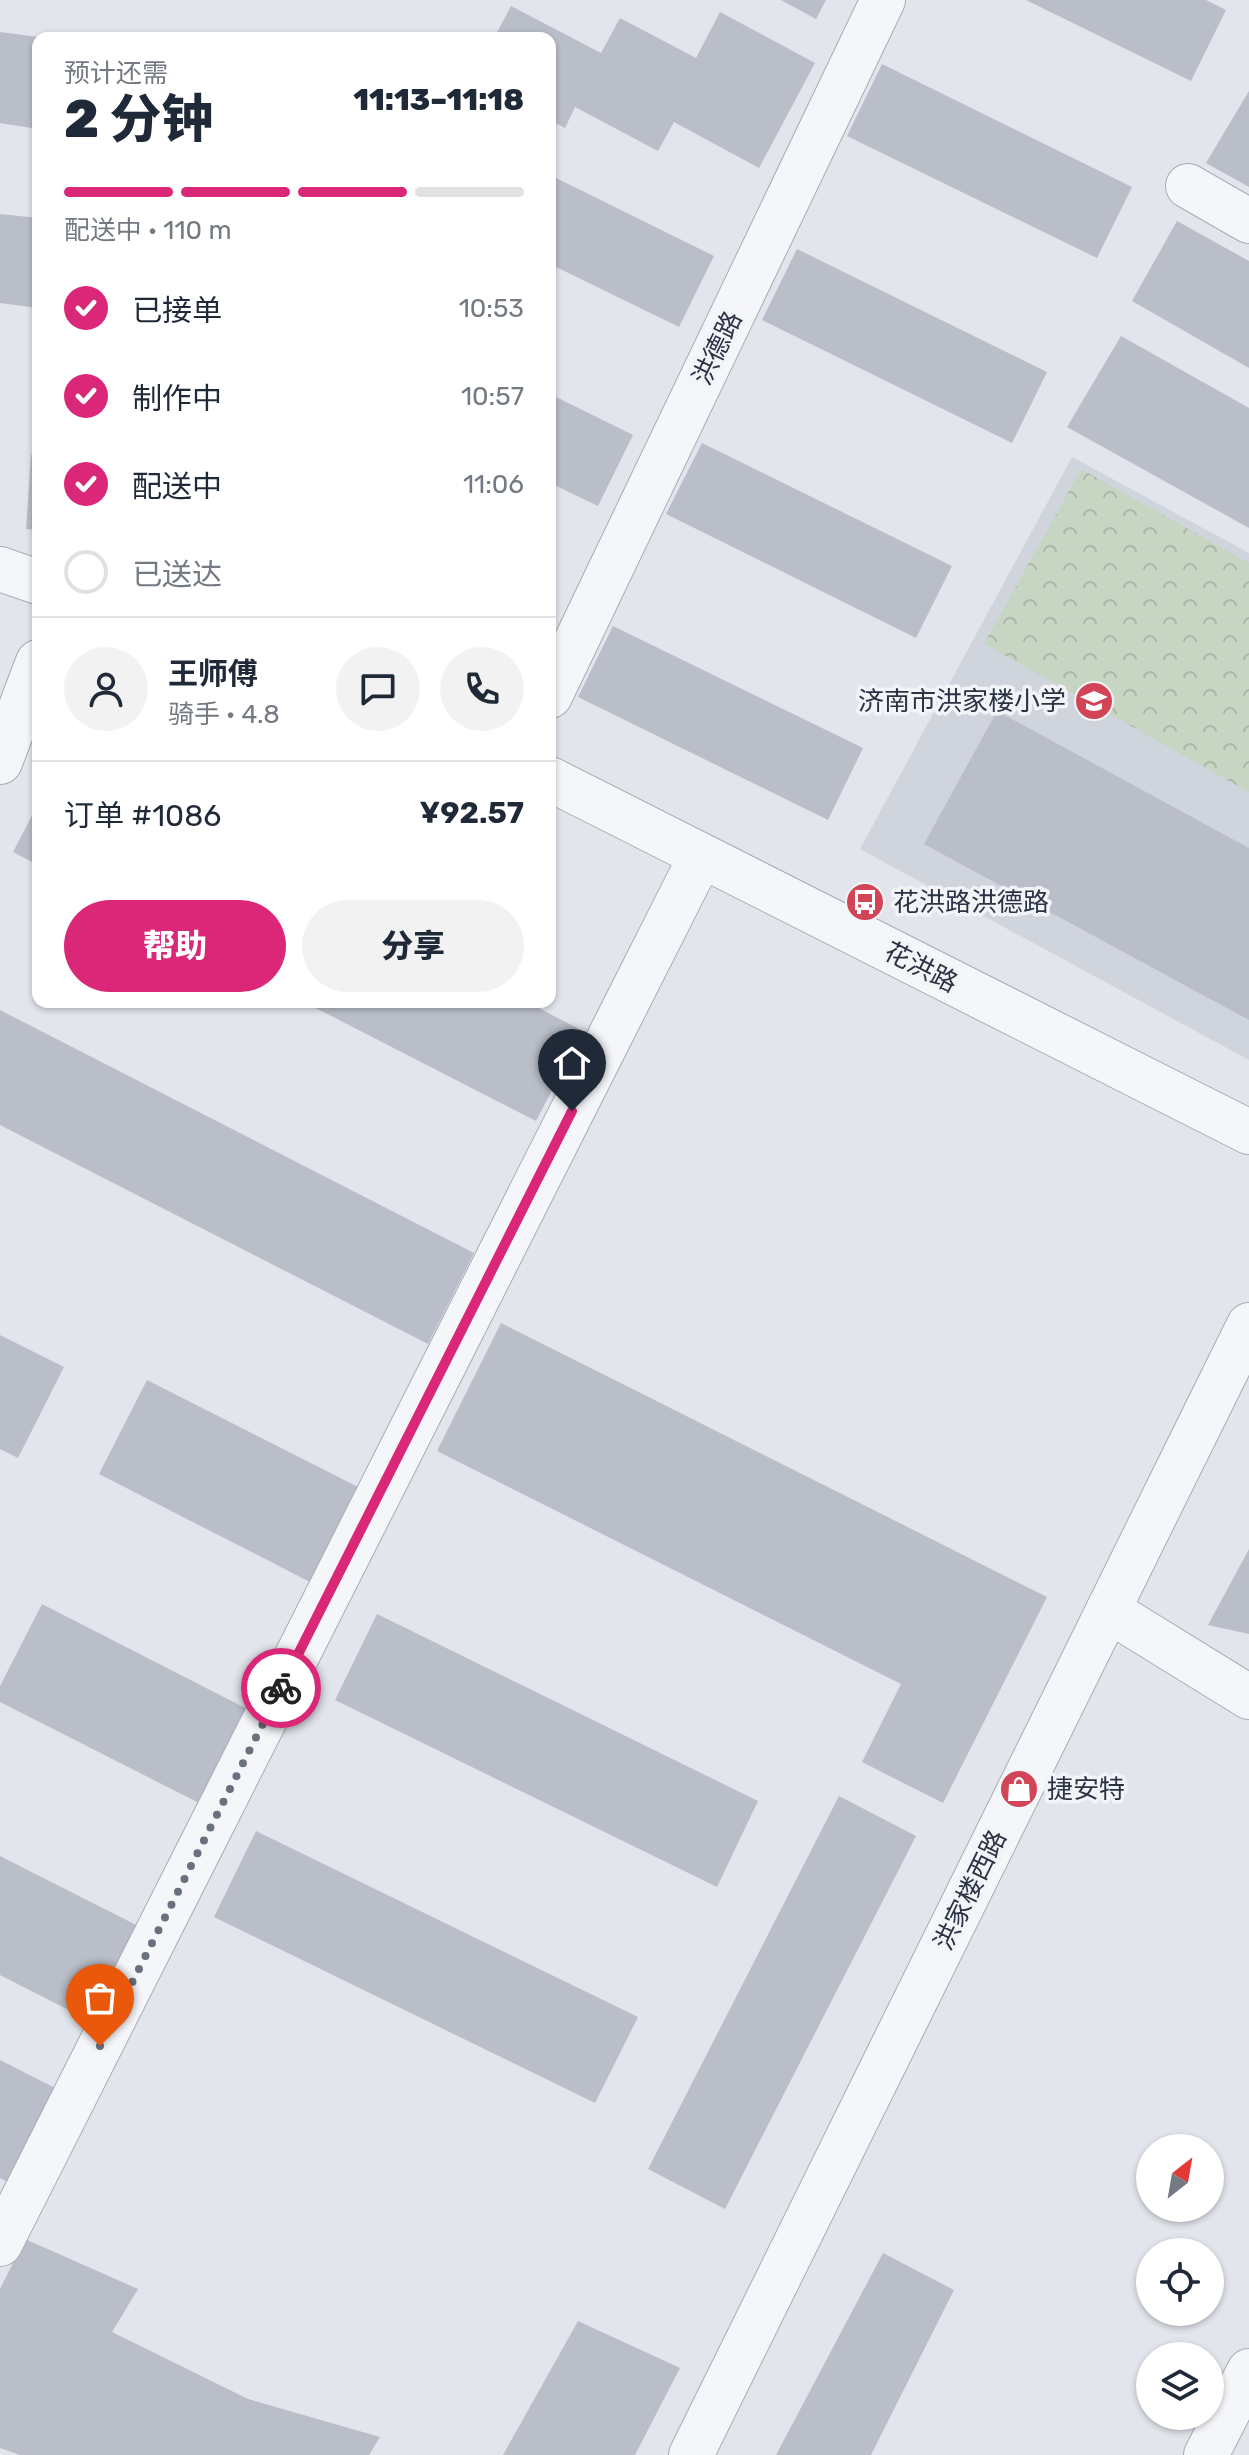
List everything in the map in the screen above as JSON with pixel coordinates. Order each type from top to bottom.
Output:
[{"type":"street","name":"洪德路","points":[[556,683],[883,0]]},
{"type":"street","points":[[1188,186],[1249,221]]},
{"type":"street","points":[[0,569],[32,580]]},
{"type":"street","points":[[0,762],[32,678]]},
{"type":"street","name":"花洪路","points":[[556,782],[1249,1132]]},
{"type":"street","points":[[0,2244],[701,856]]},
{"type":"street","name":"洪家楼西路","points":[[691,2455],[1249,1325]]},
{"type":"street","points":[[1108,1610],[1249,1697]]},
{"type":"street","points":[[1206,2455],[1249,2371]]},
{"type":"shaded area","name":"济南市洪家楼小学","points":[[1072,457],[1249,553],[1249,1060],[860,849]]},
{"type":"green space","points":[[1081,469],[1249,563],[1249,792],[984,644]]},
{"type":"building","points":[[781,0],[826,0],[816,19]]},
{"type":"building","points":[[1026,0],[1206,0],[1226,10],[1191,81]]},
{"type":"building","points":[[511,6],[601,53],[620,18],[696,58],[720,12],[815,63],[759,168],[674,122],[658,151],[575,107],[565,128],[556,123],[556,32],[497,32]]},
{"type":"building","points":[[0,32],[32,36],[32,128],[0,123]]},
{"type":"building","points":[[882,64],[1132,187],[1097,258],[847,136]]},
{"type":"building","points":[[1249,91],[1249,187],[1206,163]]},
{"type":"building","points":[[556,178],[714,256],[679,327],[556,267]]},
{"type":"building","points":[[0,214],[32,217],[32,307],[0,303]]},
{"type":"building","points":[[1177,221],[1249,261],[1249,368],[1132,301]]},
{"type":"building","points":[[797,249],[1047,372],[1012,443],[762,320]]},
{"type":"building","points":[[1121,336],[1249,408],[1249,528],[1067,427]]},
{"type":"building","points":[[556,397],[633,435],[598,506],[556,486]]},
{"type":"building","points":[[702,443],[952,566],[916,638],[666,514]]},
{"type":"building","points":[[31,455],[32,530],[26,529]]},
{"type":"building","points":[[613,626],[863,748],[828,820],[578,697]]},
{"type":"building","points":[[997,711],[1249,848],[1249,1020],[924,844]]},
{"type":"building","points":[[32,816],[32,862],[13,852]]},
{"type":"building","points":[[316,1008],[539,1008],[583,1031],[536,1121]]},
{"type":"building","points":[[0,1010],[474,1253],[428,1344],[0,1125]]},
{"type":"building","points":[[501,1323],[1047,1597],[943,1803],[862,1762],[901,1684],[437,1451]]},
{"type":"building","points":[[0,1335],[64,1367],[18,1458],[0,1449]]},
{"type":"building","points":[[147,1380],[358,1487],[310,1582],[99,1474]]},
{"type":"building","points":[[1249,1549],[1249,1634],[1208,1625]]},
{"type":"building","points":[[42,1604],[253,1712],[205,1806],[0,1702],[0,1686]]},
{"type":"building","points":[[377,1614],[758,1801],[717,1887],[335,1700]]},
{"type":"building","points":[[839,1796],[916,1836],[725,2209],[648,2169]]},
{"type":"building","points":[[256,1831],[638,2017],[595,2103],[214,1917]]},
{"type":"building","points":[[0,1856],[150,1932],[102,2027],[0,1975]]},
{"type":"building","points":[[0,2060],[61,2091],[13,2185],[0,2178]]},
{"type":"building","points":[[25,2239],[138,2289],[112,2332],[248,2399],[380,2437],[369,2455],[20,2455],[0,2448],[0,2289]]},
{"type":"building","points":[[883,2253],[954,2290],[871,2455],[776,2455]]},
{"type":"building","points":[[578,2321],[680,2368],[635,2455],[503,2455]]},
{"type":"way so far","points":[[100,2046],[281,1688]]},
{"type":"place","name":"济南市洪家楼小学","points":[[1094,701]]},
{"type":"place","name":"花洪路洪德路","points":[[865,902]]},
{"type":"place","name":"捷安特","points":[[1019,1789]]},
{"type":"route","points":[[281,1688],[572,1111]]}]
